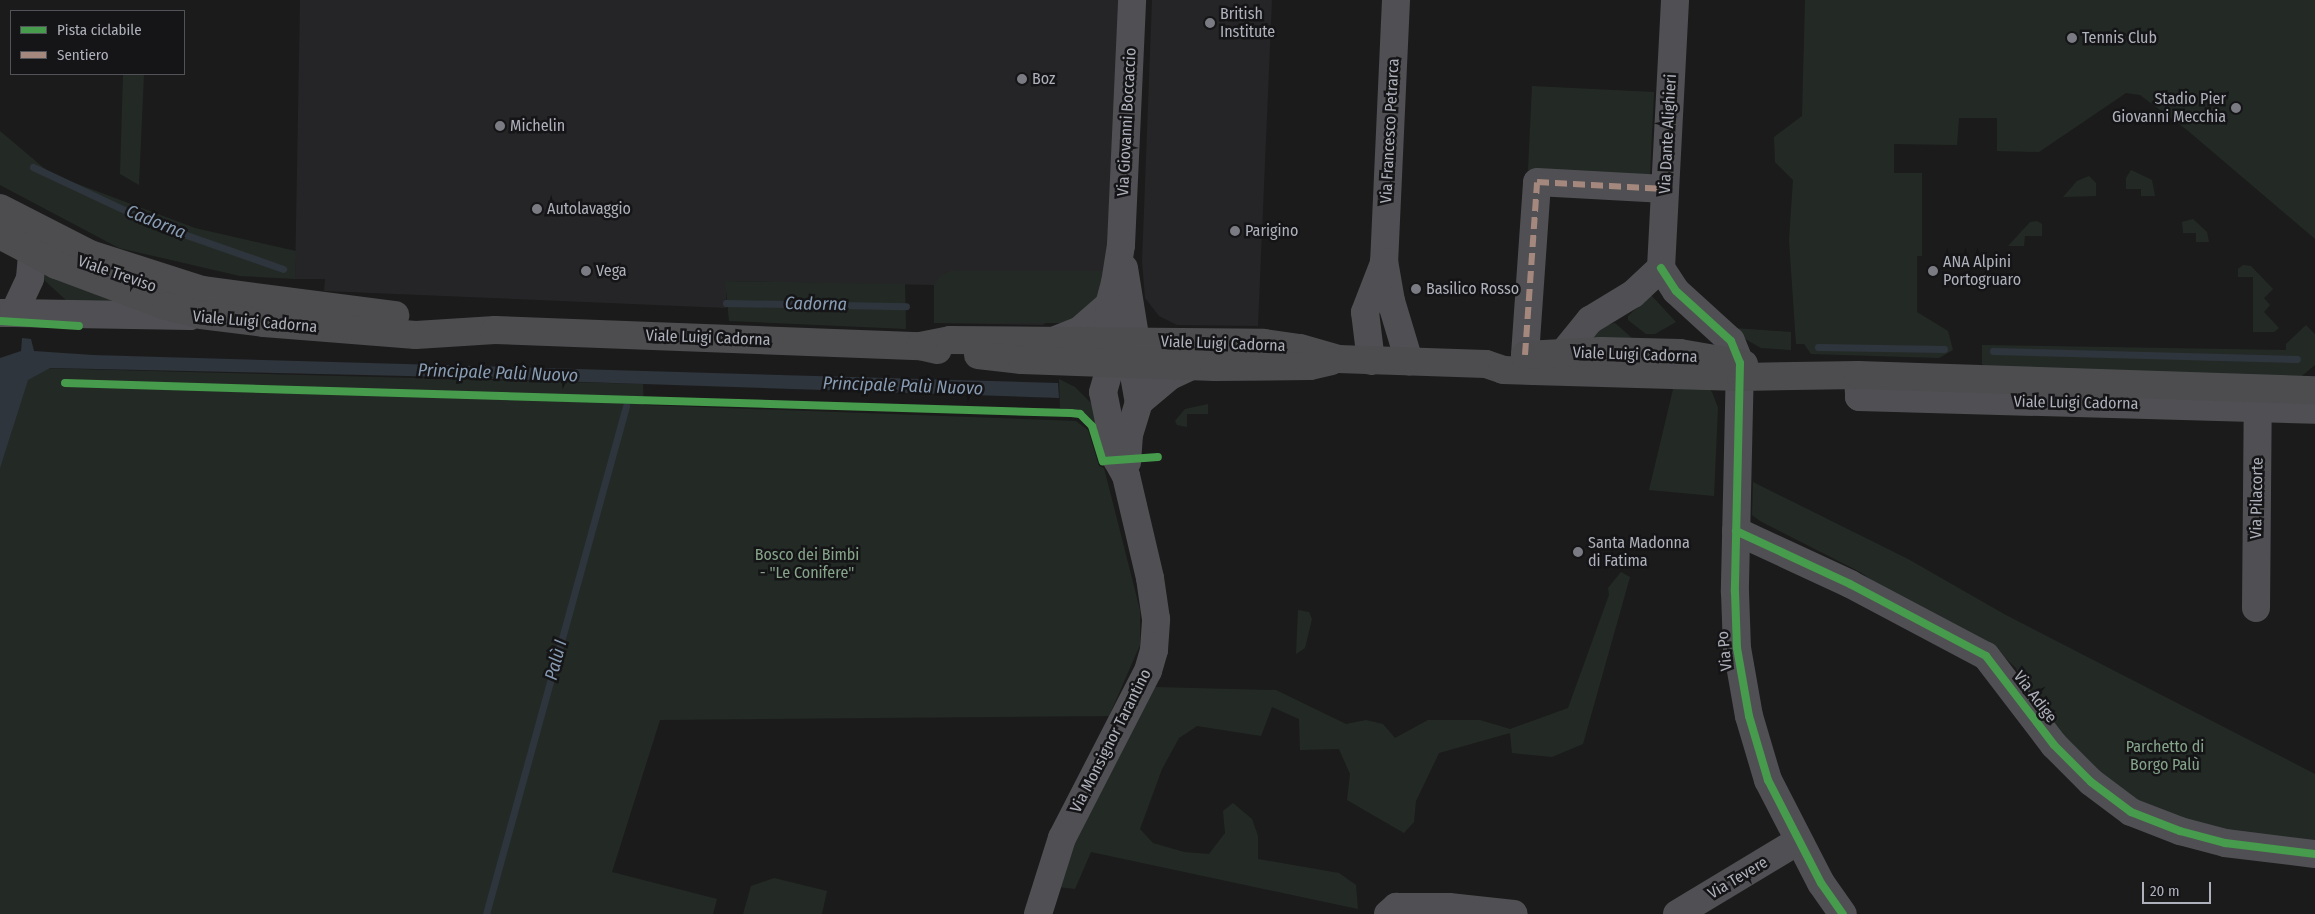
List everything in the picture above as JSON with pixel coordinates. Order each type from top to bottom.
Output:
[{"type":"main road","points":[[0,208],[90,254],[201,303]]},
{"type":"main road","name":"Viale Treviso","points":[[0,236],[33,254],[105,284],[201,303]]},
{"type":"main road","name":"Viale Luigi Cadorna","points":[[201,303],[296,327],[416,335],[495,330],[920,346],[1022,360],[1057,351]]},
{"type":"main road","name":"Viale Luigi Cadorna","points":[[920,346],[950,340],[1057,351],[1123,352],[1264,343],[1300,348],[1352,360]]},
{"type":"main road","name":"Viale Luigi Cadorna","points":[[1123,352],[1203,366],[1310,366],[1352,360],[1486,364],[1503,370],[1558,362]]},
{"type":"main road","name":"Viale Luigi Cadorna","points":[[1486,364],[1502,356],[1525,355],[1558,362],[1740,370],[1784,374],[1858,375],[2258,397],[2315,390]]},
{"type":"street","name":"Via Giovanni Boccaccio","points":[[1123,352],[1121,245],[1132,0]]},
{"type":"street","name":"Via Francesco Petrarca","points":[[1396,0],[1384,262],[1391,300],[1409,361]]},
{"type":"street","name":"Via Dante Alighieri","points":[[1661,268],[1675,0]]},
{"type":"street","points":[[1525,355],[1537,182],[1666,189]]},
{"type":"street","points":[[0,222],[33,242],[33,254]]},
{"type":"street","name":"Via Giovanni Boccaccio","points":[[1121,245],[1109,306],[1123,352]]},
{"type":"street","name":"Viale Luigi Cadorna","points":[[7,313],[30,278],[33,254]]},
{"type":"street","name":"Via Francesco Petrarca","points":[[1352,360],[1365,312],[1384,262]]},
{"type":"street","points":[[1558,362],[1590,320],[1633,294],[1661,268],[1676,291],[1731,341],[1740,370]]},
{"type":"street","name":"Viale Luigi Cadorna","points":[[7,313],[201,303]]},
{"type":"street","points":[[1103,392],[1057,351],[1109,306]]},
{"type":"street","name":"Viale Luigi Cadorna","points":[[1022,360],[1035,351],[1123,352]]},
{"type":"street","name":"Via Monsignor Tarantino","points":[[1123,352],[1103,392],[1117,460],[1126,476]]},
{"type":"street","name":"Via Monsignor Tarantino","points":[[1038,914],[1062,838],[1148,671],[1153,655],[1156,619],[1126,476],[1129,434],[1139,402],[1123,352]]},
{"type":"street","points":[[1139,402],[1170,376],[1203,366]]},
{"type":"street","name":"Via Po","points":[[1740,370],[1736,531],[1737,648],[1748,716],[1768,780],[1798,841],[1843,914]]},
{"type":"street","name":"Viale Luigi Cadorna","points":[[2258,397],[2315,410]]},
{"type":"street","name":"Via Pilacorte","points":[[2256,608],[2258,397]]},
{"type":"street","name":"Via Adige","points":[[1736,531],[1842,579],[1986,656],[2054,745],[2091,782],[2131,812],[2180,831],[2225,843],[2315,854]]},
{"type":"street","name":"Via Tevere","points":[[1677,914],[1798,841]]},
{"type":"street","points":[[1388,914],[1396,907],[1449,907],[1514,914]]},
{"type":"shaded area","points":[[300,0],[1120,0],[1112,271],[1043,325],[934,323],[934,285],[726,281],[726,308],[324,291],[325,279],[295,279]]},
{"type":"shaded area","points":[[1152,0],[1272,0],[1258,326],[1177,325],[1159,316],[1145,298],[1142,262]]},
{"type":"green space","points":[[1805,0],[2315,0],[2315,239],[2187,130],[2140,95],[2126,93],[2039,152],[1997,151],[1997,118],[1959,118],[1957,145],[1894,144],[1894,173],[1922,173],[1922,256],[1917,256],[1917,312],[1948,331],[1953,350],[1939,358],[1811,354],[1804,344],[1796,344],[1789,240],[1793,180],[1775,162],[1774,137],[1802,116]]},
{"type":"green space","points":[[123,75],[144,75],[139,185],[120,174]]},
{"type":"green space","points":[[1532,86],[1654,92],[1650,176],[1528,170]]},
{"type":"green space","points":[[0,131],[51,174],[195,228],[296,251],[295,279],[240,276],[119,248],[0,185]]},
{"type":"green space","points":[[2131,170],[2152,180],[2155,196],[2141,196],[2141,189],[2126,189],[2126,178]]},
{"type":"green space","points":[[2089,176],[2096,183],[2096,196],[2063,197],[2077,181]]},
{"type":"green space","points":[[2193,219],[2207,232],[2209,242],[2196,242],[2196,233],[2183,233],[2182,222]]},
{"type":"green space","points":[[2037,221],[2042,224],[2042,236],[2025,236],[2024,246],[2008,246],[2030,222]]},
{"type":"green space","points":[[45,264],[132,301],[68,302],[42,278]]},
{"type":"green space","points":[[2243,265],[2251,266],[2273,289],[2264,298],[2270,305],[2264,312],[2279,328],[2274,332],[2253,332],[2253,277],[2238,277],[2238,269]]},
{"type":"green space","points":[[951,271],[1112,271],[1104,297],[1065,323],[934,323],[934,285],[940,276]]},
{"type":"green space","points":[[725,281],[905,284],[906,329],[729,321]]},
{"type":"green space","points":[[1651,295],[1676,322],[1655,334],[1646,334],[1628,320],[1628,316]]},
{"type":"green space","points":[[1615,323],[1640,345],[1589,344],[1592,335],[1601,327]]},
{"type":"green space","points":[[2306,325],[2315,334],[2315,365],[2298,379],[1990,370],[1982,364],[1982,345],[2286,350],[2286,344]]},
{"type":"green space","points":[[1734,328],[1791,332],[1791,350],[1761,348],[1740,336]]},
{"type":"green space","name":"Bosco dei Bimbi - \"Le Conifere\"","points":[[0,367],[643,384],[644,405],[1076,421],[1088,430],[1099,466],[1104,468],[1140,610],[1140,645],[1109,716],[660,720],[612,872],[717,899],[713,914],[0,914]]},
{"type":"green space","points":[[1059,379],[1075,387],[1091,403],[1100,428],[1082,411],[1060,408]]},
{"type":"green space","points":[[1675,381],[1703,383],[1712,392],[1718,408],[1714,496],[1649,490]]},
{"type":"green space","points":[[1208,404],[1208,414],[1187,414],[1187,427],[1177,425],[1175,421],[1185,409]]},
{"type":"green space","name":"Parchetto di Borgo Palù","points":[[1753,482],[1908,559],[2004,614],[2315,774],[2315,846],[2199,824],[2135,802],[2061,741],[2022,686],[2016,668],[2003,656],[1902,601],[1860,572],[1760,521],[1752,515]]},
{"type":"green space","points":[[1621,572],[1630,577],[1583,744],[1552,757],[1512,753],[1510,733],[1439,753],[1416,801],[1414,822],[1404,833],[1347,800],[1350,774],[1339,749],[1300,750],[1299,719],[1272,707],[1261,736],[1197,726],[1179,738],[1162,769],[1140,829],[1153,843],[1184,852],[1209,854],[1225,833],[1223,811],[1233,803],[1252,819],[1258,836],[1258,859],[1339,873],[1356,885],[1358,909],[1091,852],[1075,889],[1058,887],[1078,824],[1155,687],[1276,690],[1346,724],[1366,720],[1383,724],[1395,738],[1428,720],[1480,720],[1510,729],[1568,708],[1609,595],[1608,588]]},
{"type":"green space","points":[[1298,610],[1309,612],[1312,619],[1305,648],[1296,654]]},
{"type":"green space","points":[[774,878],[827,891],[822,914],[743,914],[751,886]]},
{"type":"water","name":"Principale Palù Nuovo","points":[[22,338],[31,339],[34,351],[93,355],[1058,383],[1059,398],[407,376],[50,368],[28,380],[0,468],[0,358],[21,351]]},
{"type":"waterway","name":"Cadorna","points":[[33,167],[152,223],[283,269]]},
{"type":"waterway","name":"Cadorna","points":[[726,303],[906,306]]},
{"type":"waterway","points":[[1818,347],[1944,349]]},
{"type":"waterway","points":[[1993,351],[2297,359]]},
{"type":"waterway","name":"Palù I","points":[[486,914],[626,406]]},
{"type":"marked path","points":[[1525,355],[1537,182],[1665,189]]},
{"type":"cycle path","points":[[1661,268],[1676,291],[1731,341],[1740,363],[1735,592],[1737,648],[1749,716],[1768,780],[1821,883],[1843,914]]},
{"type":"cycle path","points":[[0,321],[79,326]]},
{"type":"cycle path","points":[[65,383],[1071,413],[1080,414],[1092,426],[1103,461],[1158,457]]},
{"type":"cycle path","points":[[1736,531],[1850,584],[1986,656],[2054,745],[2091,782],[2131,812],[2180,831],[2225,843],[2315,854]]},
{"type":"place","name":"British Institute","points":[[1210,23]]},
{"type":"place","name":"Tennis Club","points":[[2072,38]]},
{"type":"place","name":"Boz","points":[[1022,79]]},
{"type":"place","name":"Stadio Pier Giovanni Mecchia","points":[[2236,108]]},
{"type":"place","name":"Michelin","points":[[500,126]]},
{"type":"place","name":"Autolavaggio","points":[[537,209]]},
{"type":"place","name":"Parigino","points":[[1235,231]]},
{"type":"place","name":"Vega","points":[[586,271]]},
{"type":"place","name":"ANA Alpini Portogruaro","points":[[1933,271]]},
{"type":"place","name":"Basilico Rosso","points":[[1416,289]]},
{"type":"place","name":"Santa Madonna di Fatima","points":[[1578,552]]}]
